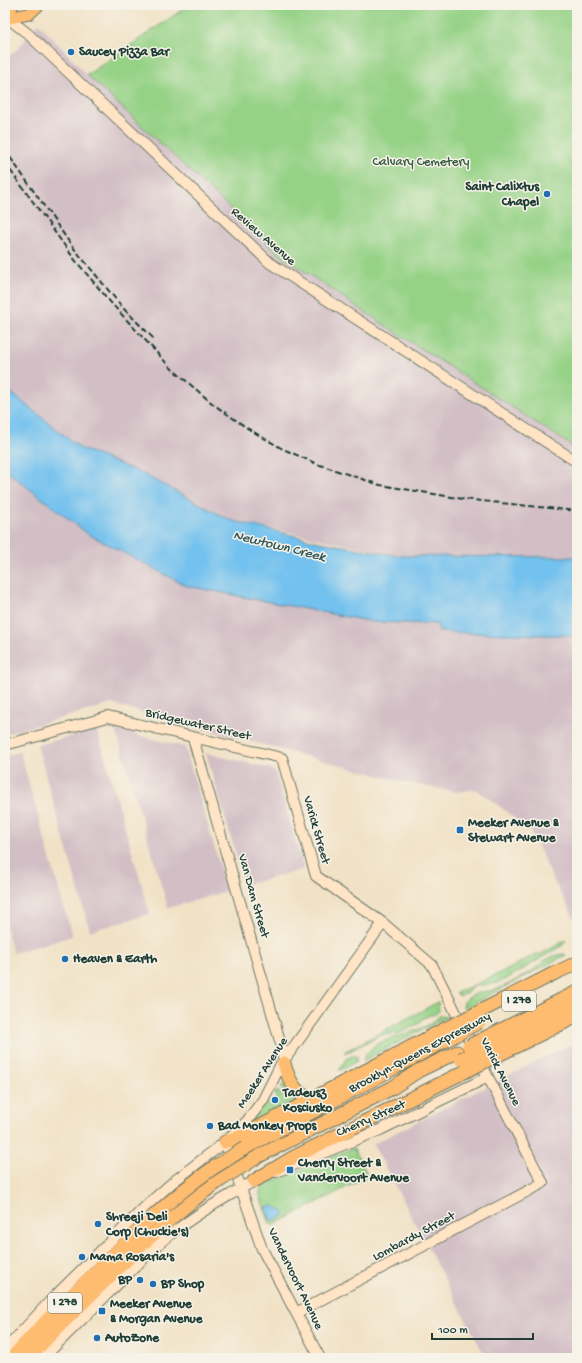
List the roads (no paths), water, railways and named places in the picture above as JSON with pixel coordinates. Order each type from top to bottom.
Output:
[{"type":"highway","points":[[557,976],[577,963]]},
{"type":"highway","name":"Brooklyn-Queens Expressway","points":[[12,1358],[42,1325],[163,1206],[213,1168],[245,1148],[447,1034],[557,976],[577,968]]},
{"type":"highway","name":"I 278","points":[[461,1061],[574,1006]]},
{"type":"highway","points":[[225,1142],[240,1137],[313,1099],[447,1034]]},
{"type":"highway","points":[[254,1181],[461,1061]]},
{"type":"highway","name":"Brooklyn-Queens Expressway","points":[[29,1358],[126,1260],[179,1211],[219,1181],[259,1156],[392,1088],[421,1078],[461,1061]]},
{"type":"highway","points":[[284,1063],[298,1092],[307,1098],[313,1099]]},
{"type":"main road","points":[[6,19],[13,5]]},
{"type":"main road","points":[[6,19],[29,14],[39,5]]},
{"type":"main road","name":"Review Avenue","points":[[6,19],[27,33],[270,264],[577,462]]},
{"type":"main road","name":"Bridgewater Street","points":[[5,745],[108,717],[282,758]]},
{"type":"main road","name":"Van Dam Street","points":[[193,738],[282,1048],[284,1063]]},
{"type":"main road","name":"Varick Street","points":[[282,758],[316,876],[383,923]]},
{"type":"main road","name":"Meeker Avenue","points":[[5,1350],[51,1300],[147,1205],[177,1179],[225,1142],[247,1121],[263,1100],[280,1066],[284,1063],[383,923]]},
{"type":"main road","name":"Varick Avenue","points":[[383,923],[432,965],[488,1078],[543,1183]]},
{"type":"main road","name":"Cherry Street","points":[[241,1188],[254,1181],[399,1122],[488,1078]]},
{"type":"main road","name":"Vandervoort Avenue","points":[[225,1142],[262,1249],[320,1358]]},
{"type":"main road","name":"Lombardy Street","points":[[296,1313],[543,1183]]},
{"type":"main road","points":[[43,1358],[165,1239],[198,1214],[241,1188]]},
{"type":"water","name":"Newtown Creek","points":[[5,388],[80,448],[141,473],[230,520],[320,542],[399,556],[577,557],[577,636],[439,632],[437,624],[373,622],[187,586],[88,534],[5,470]]},
{"type":"water","points":[[273,1206],[281,1209],[285,1215],[275,1220],[270,1219],[266,1207]]},
{"type":"railway","points":[[5,150],[72,246],[123,308],[154,339]]},
{"type":"railway","points":[[5,163],[75,260],[112,304],[170,367],[213,404],[247,428],[281,448],[317,464],[380,485],[463,499],[577,511]]},
{"type":"place","name":"Saucey Pizza Bar","points":[[71,52]]},
{"type":"place","name":"Saint Calixtus Chapel","points":[[547,194]]},
{"type":"place","name":"Meeker Avenue & Stewart Avenue","points":[[460,830]]},
{"type":"place","name":"Heaven & Earth","points":[[65,959]]},
{"type":"place","name":"Tadeusz Kosciusko","points":[[275,1100]]},
{"type":"place","name":"Bad Monkey Props","points":[[210,1126]]},
{"type":"place","name":"Cherry Street & Vandervoort Avenue","points":[[290,1170]]},
{"type":"place","name":"Shreeji Deli Corp (Chuckie's)","points":[[98,1224]]},
{"type":"place","name":"Mama Rosaria's","points":[[82,1257]]},
{"type":"place","name":"BP","points":[[140,1280]]},
{"type":"place","name":"BP Shop","points":[[153,1284]]},
{"type":"place","name":"Meeker Avenue & Morgan Avenue","points":[[102,1311]]},
{"type":"place","name":"AutoZone","points":[[97,1338]]},
{"type":"park label","name":"Calvary Cemetery","points":[[421,162]]}]
